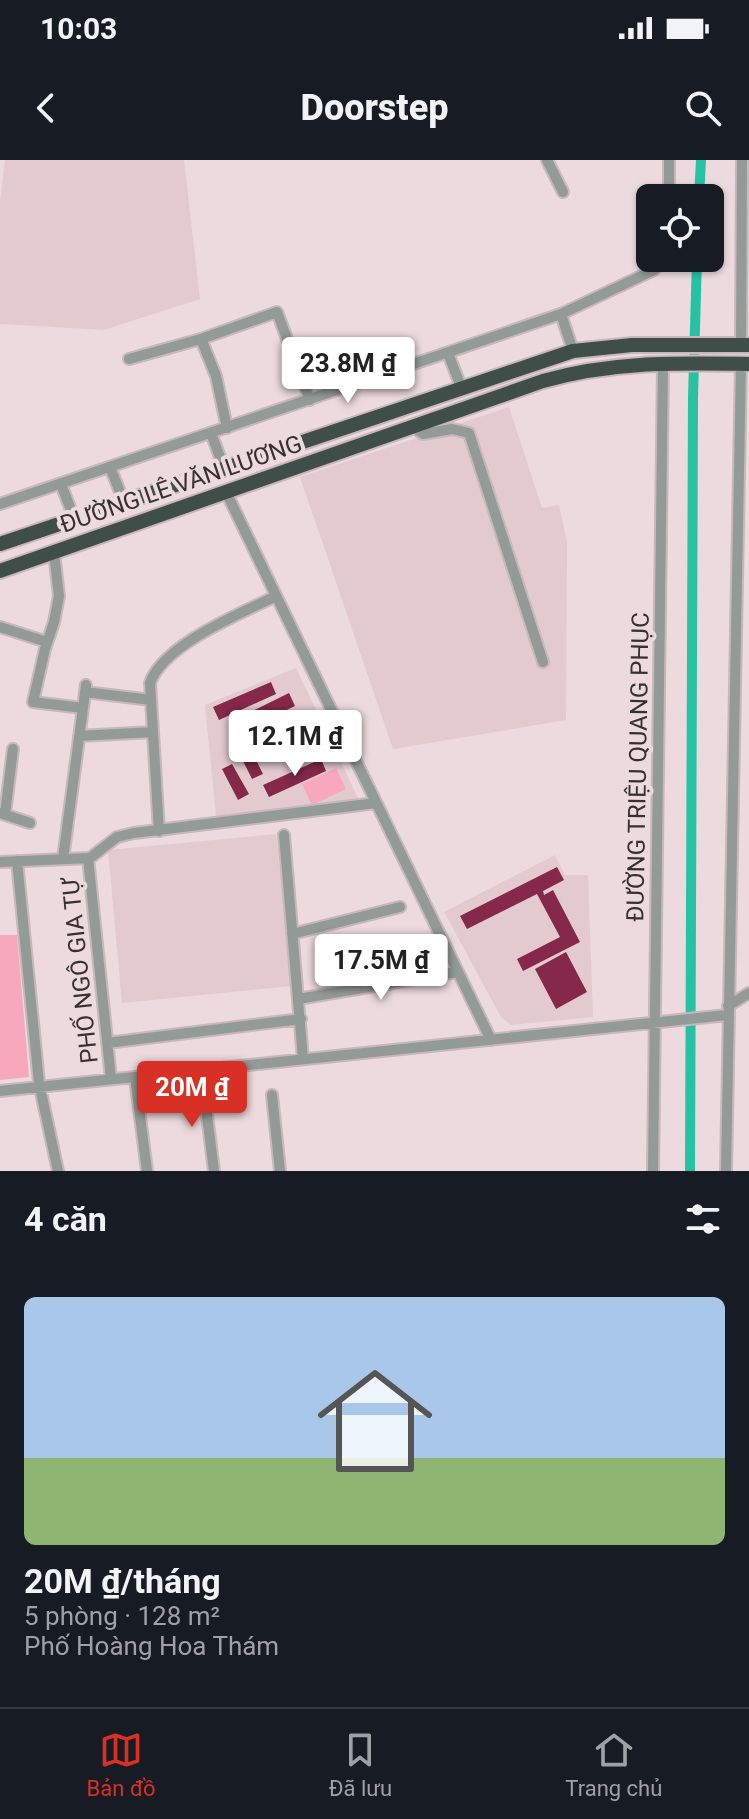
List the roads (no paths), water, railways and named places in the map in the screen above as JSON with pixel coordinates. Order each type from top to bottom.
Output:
[{"type":"highway","name":"ĐƯỜNG LÊ VĂN LƯƠNG","points":[[0,544],[573,351],[632,345],[741,345]]},
{"type":"highway","name":"ĐƯỜNG LÊ VĂN LƯƠNG","points":[[0,571],[577,371],[605,366],[740,364]]},
{"type":"street","points":[[547,160],[563,192]]},
{"type":"street","points":[[669,160],[669,184]]},
{"type":"street","points":[[741,345],[742,160]]},
{"type":"street","points":[[0,504],[561,314],[650,272]]},
{"type":"street","points":[[129,359],[201,339],[277,312],[310,400]]},
{"type":"street","points":[[561,314],[573,351]]},
{"type":"street","points":[[201,339],[216,376],[227,428]]},
{"type":"street","points":[[448,353],[461,387]]},
{"type":"street","name":"ĐƯỜNG TRIỆU QUANG PHỤC","points":[[653,1171],[668,364]]},
{"type":"street","points":[[726,1171],[737,591],[744,492],[740,364]]},
{"type":"street","points":[[412,426],[423,434],[452,429],[469,433],[543,662]]},
{"type":"street","points":[[211,433],[224,468]]},
{"type":"street","points":[[110,467],[124,502]]},
{"type":"street","points":[[61,484],[74,518]]},
{"type":"street","points":[[226,492],[491,1040]]},
{"type":"street","points":[[54,553],[59,596],[33,702],[83,708]]},
{"type":"street","points":[[737,591],[749,599]]},
{"type":"street","points":[[159,831],[150,683],[163,661],[202,634],[276,596]]},
{"type":"street","points":[[0,627],[47,642]]},
{"type":"street","points":[[63,859],[85,689],[151,700]]},
{"type":"street","points":[[79,736],[153,732]]},
{"type":"street","points":[[13,749],[11,778],[2,814],[30,823]]},
{"type":"street","points":[[0,862],[88,858],[117,837],[376,803]]},
{"type":"street","points":[[284,835],[303,1059]]},
{"type":"street","name":"PHỐ NGÔ GIA TỰ","points":[[88,858],[111,1079]]},
{"type":"street","points":[[17,861],[40,1087],[58,1171]]},
{"type":"street","points":[[292,934],[400,907]]},
{"type":"street","points":[[298,999],[457,972]]},
{"type":"street","points":[[0,1091],[709,1016],[728,1010],[749,993]]},
{"type":"street","points":[[107,1043],[301,1019]]},
{"type":"street","points":[[135,1077],[147,1171]]},
{"type":"street","points":[[203,1083],[214,1171]]},
{"type":"street","points":[[272,1095],[280,1171]]},
{"type":"waterway","points":[[700,184],[701,160]]},
{"type":"waterway","points":[[690,1171],[693,398],[697,272]]}]
